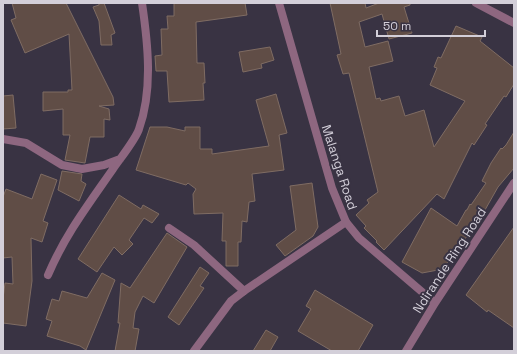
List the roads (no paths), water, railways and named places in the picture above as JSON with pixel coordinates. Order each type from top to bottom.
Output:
[{"type":"street","points":[[48,275],[61,246],[75,222],[139,130],[146,99],[147,53],[142,3]]},
{"type":"street","name":"Malanga Road","points":[[279,3],[332,188],[346,222],[359,238],[435,303]]},
{"type":"street","points":[[476,3],[514,23]]},
{"type":"street","points":[[3,139],[26,143],[62,165],[82,169],[104,165],[120,159]]},
{"type":"street","name":"Ndirande Ring Road","points":[[406,351],[435,303],[514,183]]},
{"type":"street","points":[[194,351],[232,301],[244,291],[346,222]]},
{"type":"street","points":[[169,228],[194,245],[244,291]]}]
